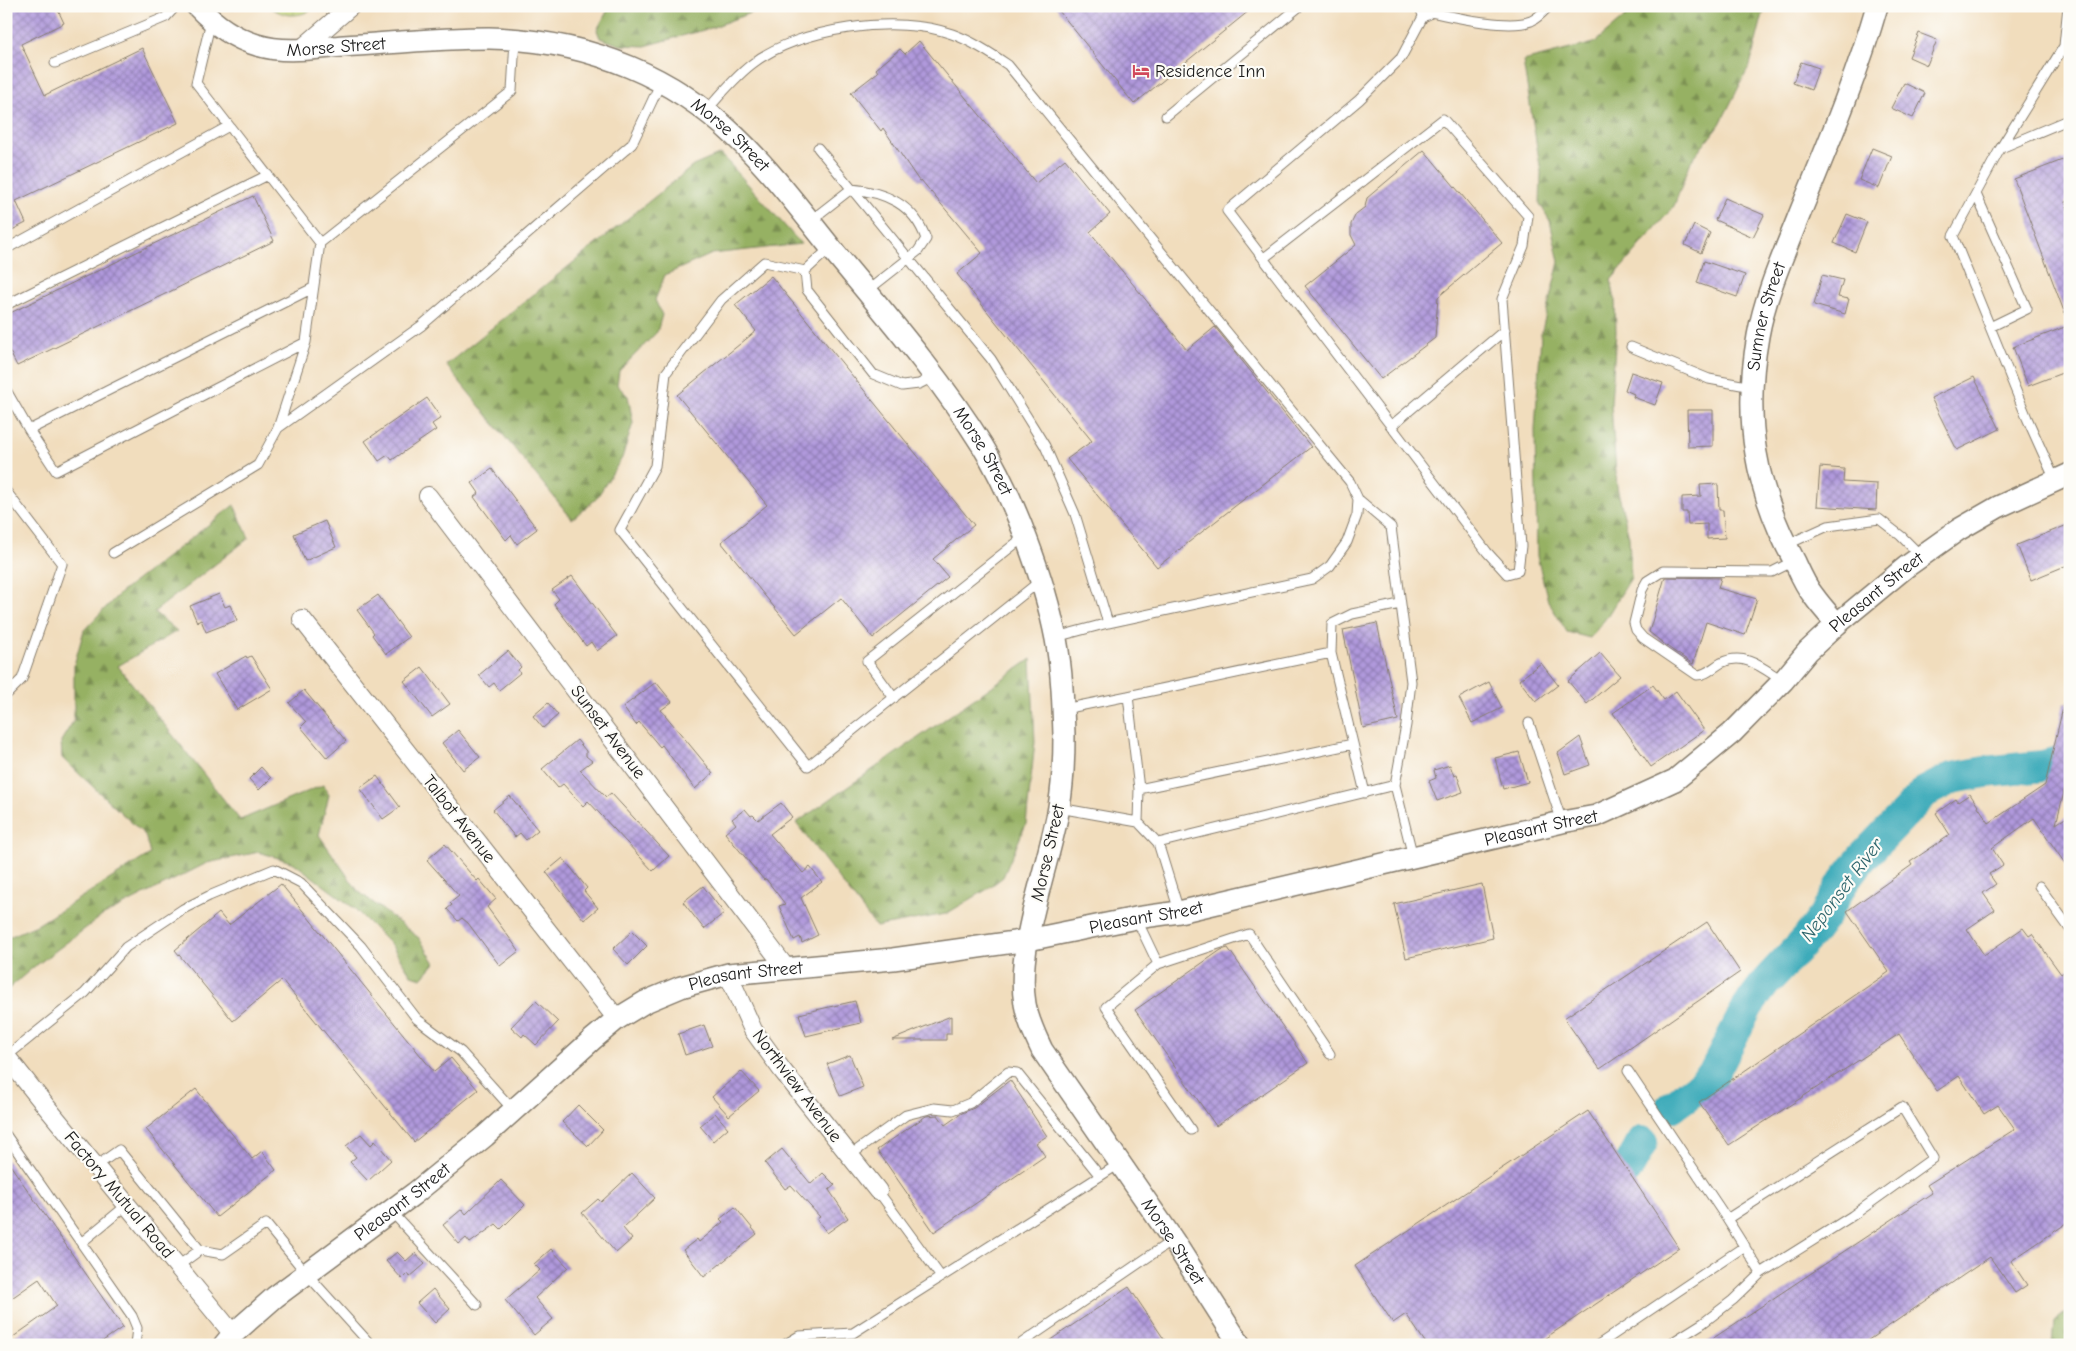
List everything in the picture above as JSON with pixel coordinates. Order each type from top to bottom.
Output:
[{"type":"street","points":[[299,52],[351,6]]},
{"type":"street","name":"Sumner Street","points":[[1837,624],[1812,594],[1778,531],[1760,480],[1752,429],[1752,387],[1758,335],[1774,278],[1838,118],[1860,59],[1876,6]]},
{"type":"street","name":"Morse Street","points":[[204,13],[235,37],[261,47],[299,52],[326,48],[428,41],[515,40],[587,52],[614,60],[662,82],[707,110],[759,158],[934,376],[984,448],[1011,502],[1040,581],[1056,637],[1062,676],[1063,778],[1059,808],[1028,940],[1024,978],[1025,1002],[1029,1021],[1042,1050],[1173,1240],[1240,1345]]},
{"type":"street","name":"Pleasant Street","points":[[229,1339],[306,1273],[415,1193],[514,1111],[617,1019],[645,1002],[681,987],[728,974],[869,962],[1028,940],[1136,918],[1179,912],[1562,822],[1596,816],[1675,780],[1732,733],[1808,651],[1837,624],[1922,556],[1958,530],[1998,506],[2062,477]]},
{"type":"street","name":"Sunset Avenue","points":[[428,496],[786,968]]},
{"type":"street","name":"Talbot Avenue","points":[[302,618],[617,1019]]},
{"type":"street","name":"Northview Avenue","points":[[728,974],[753,1030],[878,1192]]},
{"type":"street","name":"Factory Mutual Road","points":[[7,1059],[178,1266],[229,1339]]},
{"type":"lane","points":[[55,63],[166,17],[176,6]]},
{"type":"lane","points":[[1166,116],[1300,6]]},
{"type":"lane","points":[[1264,258],[1443,119],[1528,216],[1524,246],[1502,299],[1520,546],[1518,571],[1507,574],[1487,552],[1227,211],[1359,100],[1401,58],[1425,9],[1474,20],[1503,23],[1530,21],[1549,6]]},
{"type":"lane","points":[[2062,477],[2027,418],[1953,236],[2000,149],[2064,46],[2068,6]]},
{"type":"lane","points":[[204,13],[196,83],[320,243]]},
{"type":"lane","points":[[707,110],[752,63],[776,49],[812,36],[884,24],[918,26],[951,34],[983,48],[1008,65],[1350,482],[1358,499],[1391,527],[1412,682],[1395,786],[1413,858]]},
{"type":"lane","points":[[113,553],[258,465],[278,428],[306,342],[320,243],[512,91],[515,40]]},
{"type":"lane","points":[[2064,46],[2070,58]]},
{"type":"lane","points":[[278,428],[421,326],[632,144],[662,82]]},
{"type":"lane","points":[[2000,149],[2070,119]]},
{"type":"lane","points":[[6,249],[229,126]]},
{"type":"lane","points":[[818,148],[991,359],[1045,446],[1076,514],[1108,623]]},
{"type":"lane","points":[[6,305],[268,175]]},
{"type":"lane","points":[[810,221],[851,189],[869,191],[890,198],[922,227],[926,239],[918,251],[867,292]]},
{"type":"lane","points":[[1976,194],[2027,309],[1990,327]]},
{"type":"lane","points":[[805,271],[831,247]]},
{"type":"lane","points":[[805,271],[764,262],[721,300],[666,373],[654,466],[620,530],[808,766],[1040,581]]},
{"type":"lane","points":[[805,271],[807,290],[872,374],[902,386],[920,384],[934,376]]},
{"type":"lane","points":[[29,430],[313,288]]},
{"type":"lane","points":[[1391,426],[1505,330]]},
{"type":"lane","points":[[6,390],[56,471],[306,342]]},
{"type":"lane","points":[[1632,347],[1709,379],[1752,387]]},
{"type":"lane","points":[[6,491],[62,564],[22,679],[6,695]]},
{"type":"lane","points":[[1056,637],[1108,623],[1312,579],[1330,566],[1346,542],[1357,515],[1358,499]]},
{"type":"lane","points":[[1782,681],[1752,661],[1741,658],[1721,663],[1704,675],[1697,675],[1643,638],[1636,630],[1634,623],[1642,590],[1647,581],[1663,570],[1772,572],[1790,553],[1828,526],[1879,519],[1922,556]]},
{"type":"lane","points":[[894,698],[867,661],[1025,536]]},
{"type":"lane","points":[[1365,793],[1331,653],[1332,624],[1352,614],[1400,604]]},
{"type":"lane","points":[[1063,710],[1331,653]]},
{"type":"lane","points":[[1128,696],[1139,789],[1138,822]]},
{"type":"lane","points":[[1529,723],[1562,822]]},
{"type":"lane","points":[[1139,789],[1353,744]]},
{"type":"lane","points":[[1158,843],[1395,786]]},
{"type":"lane","points":[[1059,808],[1138,822],[1158,843],[1179,912]]},
{"type":"lane","points":[[7,1059],[85,993],[126,947],[183,909],[208,896],[274,869],[301,883],[361,946],[417,1019],[460,1052],[514,1111]]},
{"type":"lane","points":[[2039,886],[2070,929]]},
{"type":"lane","points":[[1136,918],[1158,964]]},
{"type":"lane","points":[[1191,1130],[1106,1007],[1158,964],[1248,934],[1330,1054]]},
{"type":"lane","points":[[1628,1071],[1761,1272]]},
{"type":"lane","points":[[849,1156],[906,1115],[934,1108],[954,1110],[970,1103],[1008,1072],[1017,1073],[1100,1176]]},
{"type":"lane","points":[[1668,1345],[1703,1323],[1733,1300],[1761,1272],[1852,1216],[1933,1158],[1902,1107],[1727,1218]]},
{"type":"lane","points":[[6,1135],[132,1316],[137,1328],[135,1345]]},
{"type":"lane","points":[[95,1167],[119,1150],[200,1250],[223,1254],[266,1224],[306,1273],[371,1345]]},
{"type":"lane","points":[[784,1345],[799,1336],[853,1333],[1120,1164]]},
{"type":"lane","points":[[878,1192],[941,1277]]},
{"type":"lane","points":[[81,1242],[126,1204]]},
{"type":"lane","points":[[390,1210],[477,1305]]},
{"type":"lane","points":[[1019,1345],[1173,1240]]},
{"type":"lane","points":[[1598,1345],[1745,1246]]},
{"type":"lane","points":[[178,1266],[200,1250]]},
{"type":"green space","points":[[268,6],[318,6],[305,13],[293,15],[281,13]]},
{"type":"green space","points":[[610,6],[768,6],[711,28],[645,46],[620,45],[600,38],[597,30]]},
{"type":"green space","points":[[1638,6],[1765,6],[1750,65],[1720,124],[1691,161],[1674,206],[1611,280],[1615,299],[1616,332],[1611,404],[1617,487],[1629,537],[1631,578],[1606,618],[1590,638],[1567,632],[1548,601],[1537,556],[1535,430],[1541,334],[1559,262],[1550,221],[1540,204],[1541,172],[1523,61],[1594,43]]},
{"type":"green space","points":[[721,154],[801,244],[712,254],[665,275],[655,300],[662,315],[657,332],[619,371],[617,385],[628,396],[633,423],[622,458],[596,499],[572,519],[446,365],[693,166]]},
{"type":"green space","points":[[234,505],[249,538],[154,612],[177,631],[118,666],[240,820],[323,785],[329,795],[319,835],[358,891],[419,938],[435,963],[422,978],[411,975],[392,946],[355,909],[294,863],[259,852],[207,863],[102,916],[30,970],[6,991],[6,937],[37,925],[150,854],[145,835],[62,758],[61,741],[74,720],[74,665],[84,630],[119,594]]},
{"type":"green space","points":[[1031,659],[1035,742],[1026,824],[1003,877],[986,890],[946,914],[876,927],[796,823]]},
{"type":"green space","points":[[2070,1309],[2070,1345],[2052,1345],[2054,1322]]},
{"type":"building","points":[[6,6],[56,6],[64,23],[21,44],[45,95],[142,48],[178,123],[16,201],[26,223],[6,233]]},
{"type":"building","name":"Residence Inn","points":[[1055,6],[1255,6],[1134,104]]},
{"type":"building","points":[[1919,33],[1937,40],[1927,65],[1909,57]]},
{"type":"building","points":[[919,41],[1036,183],[1065,159],[1110,214],[1090,232],[1187,350],[1215,327],[1311,447],[1157,567],[1067,459],[1092,441],[957,274],[982,253],[921,180],[919,181],[883,128],[881,131],[851,93],[878,72],[876,69],[900,49],[905,54]]},
{"type":"building","points":[[1801,62],[1819,68],[1811,90],[1793,83]]},
{"type":"building","points":[[1904,83],[1925,93],[1913,118],[1891,108]]},
{"type":"building","points":[[1872,148],[1892,156],[1879,188],[1859,180]]},
{"type":"building","points":[[1424,150],[1502,243],[1438,297],[1435,338],[1381,379],[1305,286],[1356,245],[1351,235],[1351,224],[1356,214],[1365,207],[1367,198]]},
{"type":"building","points":[[2070,157],[2070,200],[2065,202],[2070,214],[2068,322],[2014,179]]},
{"type":"building","points":[[253,196],[274,241],[17,366],[6,344],[6,315]]},
{"type":"building","points":[[1725,198],[1764,215],[1753,237],[1715,220]]},
{"type":"building","points":[[1847,214],[1867,222],[1855,252],[1834,243]]},
{"type":"building","points":[[1694,225],[1710,233],[1701,253],[1685,245]]},
{"type":"building","points":[[1704,261],[1745,275],[1737,297],[1697,283]]},
{"type":"building","points":[[1822,275],[1843,280],[1838,297],[1849,299],[1845,314],[1814,305]]},
{"type":"building","points":[[771,276],[974,525],[933,559],[948,577],[873,638],[841,598],[796,634],[721,542],[767,505],[677,395],[756,331],[735,305]]},
{"type":"building","points":[[2070,325],[2070,370],[2028,386],[2013,347]]},
{"type":"building","points":[[1631,372],[1663,383],[1655,405],[1633,397],[1634,394],[1625,390]]},
{"type":"building","points":[[1974,377],[2000,429],[1957,450],[1931,398]]},
{"type":"building","points":[[427,398],[441,418],[432,424],[436,430],[392,460],[388,455],[379,461],[365,441]]},
{"type":"building","points":[[1687,410],[1713,410],[1713,446],[1688,447]]},
{"type":"building","points":[[1820,467],[1844,469],[1843,482],[1877,484],[1876,510],[1817,506]]},
{"type":"building","points":[[492,469],[537,529],[517,544],[511,535],[506,540],[474,497],[479,493],[472,483]]},
{"type":"building","points":[[1718,484],[1719,510],[1723,510],[1725,538],[1707,539],[1707,524],[1688,525],[1687,512],[1682,512],[1682,497],[1701,496],[1700,485]]},
{"type":"building","points":[[325,521],[336,547],[305,561],[294,534]]},
{"type":"building","points":[[2070,524],[2070,564],[2031,580],[2017,545]]},
{"type":"building","points":[[572,576],[617,636],[597,651],[591,642],[586,646],[554,604],[559,599],[552,590]]},
{"type":"building","points":[[1665,577],[1721,578],[1718,588],[1757,599],[1745,635],[1706,622],[1693,664],[1672,650],[1649,632]]},
{"type":"building","points":[[219,594],[225,607],[230,605],[237,620],[206,632],[201,620],[197,622],[190,606]]},
{"type":"building","points":[[378,595],[409,637],[386,654],[372,635],[374,633],[357,610]]},
{"type":"building","points":[[1377,623],[1398,720],[1363,728],[1343,630]]},
{"type":"building","points":[[508,651],[521,667],[518,670],[520,673],[499,690],[494,683],[489,687],[479,675]]},
{"type":"building","points":[[1600,653],[1620,676],[1587,704],[1568,681]]},
{"type":"building","points":[[246,656],[247,658],[251,656],[272,689],[237,710],[215,674]]},
{"type":"building","points":[[1541,663],[1558,685],[1536,702],[1519,680]]},
{"type":"building","points":[[422,667],[450,704],[432,717],[404,681]]},
{"type":"building","points":[[656,682],[672,702],[661,710],[713,773],[695,789],[662,745],[660,747],[639,722],[636,725],[623,707]]},
{"type":"building","points":[[1489,682],[1502,708],[1472,723],[1459,698]]},
{"type":"building","points":[[1653,685],[1664,700],[1676,691],[1704,730],[1651,767],[1613,713]]},
{"type":"building","points":[[304,690],[346,741],[327,758],[301,727],[306,722],[289,703]]},
{"type":"building","points":[[548,703],[558,715],[543,728],[533,716]]},
{"type":"building","points":[[2064,703],[2070,704],[2070,768],[2056,824],[2070,815],[2070,871],[2034,818],[1992,848],[2003,865],[1989,874],[1996,884],[1983,893],[1995,910],[1967,929],[1984,955],[2023,928],[2029,936],[2032,934],[2061,974],[2070,968],[2070,1221],[2011,1261],[2027,1285],[2015,1293],[1990,1257],[1861,1345],[1703,1345],[1932,1193],[1927,1185],[2015,1129],[1998,1105],[1984,1114],[1959,1076],[1937,1091],[1899,1034],[1729,1145],[1699,1102],[1889,972],[1847,911],[1912,865],[1910,862],[1950,835],[1936,813],[1956,799],[1958,802],[1970,794],[1989,823],[2045,785]]},
{"type":"building","points":[[458,730],[480,757],[463,770],[442,743]]},
{"type":"building","points":[[1580,737],[1590,765],[1565,774],[1558,753]]},
{"type":"building","points":[[577,740],[586,751],[586,756],[592,761],[580,770],[606,797],[611,793],[669,856],[653,871],[588,801],[583,806],[563,784],[558,788],[542,769]]},
{"type":"building","points":[[1519,752],[1528,782],[1503,789],[1495,758]]},
{"type":"building","points":[[1450,765],[1454,776],[1457,775],[1463,792],[1437,801],[1429,781],[1436,778],[1434,770]]},
{"type":"building","points":[[261,767],[271,778],[259,790],[249,779]]},
{"type":"building","points":[[377,776],[400,807],[383,819],[360,788]]},
{"type":"building","points":[[510,796],[538,830],[526,840],[520,833],[515,837],[493,810]]},
{"type":"building","points":[[781,803],[792,817],[770,834],[803,873],[810,867],[822,882],[801,898],[818,935],[802,943],[800,937],[794,940],[779,906],[785,904],[766,879],[764,880],[725,833],[736,824],[732,819],[745,809],[758,820]]},
{"type":"building","points":[[445,844],[477,881],[479,879],[496,899],[487,907],[519,951],[500,966],[468,923],[462,918],[458,921],[447,909],[452,905],[450,903],[459,896],[427,860]]},
{"type":"building","points":[[563,858],[587,888],[584,891],[598,908],[584,920],[546,872]]},
{"type":"building","points":[[281,884],[434,1072],[451,1058],[478,1090],[414,1142],[282,980],[233,1021],[175,950],[219,913],[229,925]]},
{"type":"building","points":[[1482,884],[1493,938],[1406,958],[1394,904]]},
{"type":"building","points":[[703,886],[724,913],[704,929],[683,902]]},
{"type":"building","points":[[1707,922],[1740,972],[1600,1069],[1564,1018]]},
{"type":"building","points":[[632,931],[647,946],[628,965],[613,949]]},
{"type":"building","points":[[1228,948],[1308,1063],[1216,1126],[1135,1010],[1221,950]]},
{"type":"building","points":[[536,1001],[558,1022],[536,1045],[524,1034],[522,1037],[511,1027]]},
{"type":"building","points":[[855,1001],[861,1023],[806,1036],[799,1014]]},
{"type":"building","points":[[951,1016],[951,1034],[946,1034],[946,1040],[892,1040]]},
{"type":"building","points":[[704,1025],[712,1046],[685,1055],[678,1034]]},
{"type":"building","points":[[850,1055],[863,1087],[840,1096],[827,1064]]},
{"type":"building","points":[[741,1071],[759,1091],[729,1116],[712,1097]]},
{"type":"building","points":[[1010,1080],[1047,1136],[1036,1143],[1045,1156],[934,1232],[877,1150],[926,1116],[938,1115],[945,1125],[962,1113],[974,1108]]},
{"type":"building","points":[[196,1089],[252,1159],[262,1151],[276,1170],[217,1217],[146,1129]]},
{"type":"building","points":[[578,1105],[603,1130],[588,1146],[562,1122]]},
{"type":"building","points":[[1588,1111],[1679,1248],[1535,1345],[1427,1345],[1406,1314],[1393,1323],[1355,1266]]},
{"type":"building","points":[[715,1113],[728,1128],[713,1141],[700,1126]]},
{"type":"building","points":[[361,1134],[371,1145],[375,1141],[391,1160],[368,1181],[350,1162],[356,1157],[346,1146]]},
{"type":"building","points":[[782,1149],[811,1184],[823,1173],[835,1185],[829,1190],[848,1218],[827,1233],[817,1219],[820,1217],[791,1185],[785,1189],[765,1163]]},
{"type":"building","points":[[6,1159],[123,1327],[97,1345],[6,1345],[6,1342],[57,1306],[39,1279],[6,1302]]},
{"type":"building","points":[[632,1173],[655,1198],[623,1228],[632,1239],[616,1253],[582,1213],[598,1199],[601,1202]]},
{"type":"building","points":[[501,1180],[525,1205],[501,1229],[496,1224],[470,1243],[466,1238],[459,1244],[443,1225],[462,1209],[466,1214]]},
{"type":"building","points":[[735,1207],[757,1234],[704,1277],[683,1250],[697,1239],[699,1242],[723,1222],[720,1219]]},
{"type":"building","points":[[551,1249],[568,1267],[535,1298],[553,1319],[534,1335],[505,1300],[540,1270],[534,1264]]},
{"type":"building","points":[[397,1252],[406,1261],[415,1253],[425,1264],[410,1277],[408,1273],[402,1279],[386,1261]]},
{"type":"building","points":[[1129,1287],[1168,1345],[1043,1345]]},
{"type":"building","points":[[433,1289],[450,1309],[435,1323],[417,1303]]},
{"type":"waterway","name":"Neponset River","points":[[1671,1107],[1713,1074],[1748,1006],[1766,982],[1810,935],[1825,915],[1844,881],[1862,858],[1925,792],[1952,778],[1985,772],[2043,766],[2070,759]]},
{"type":"waterway","name":"Neponset River","points":[[1627,1170],[1642,1142]]},
{"type":"place","name":"Residence Inn","points":[[1141,71]]}]
